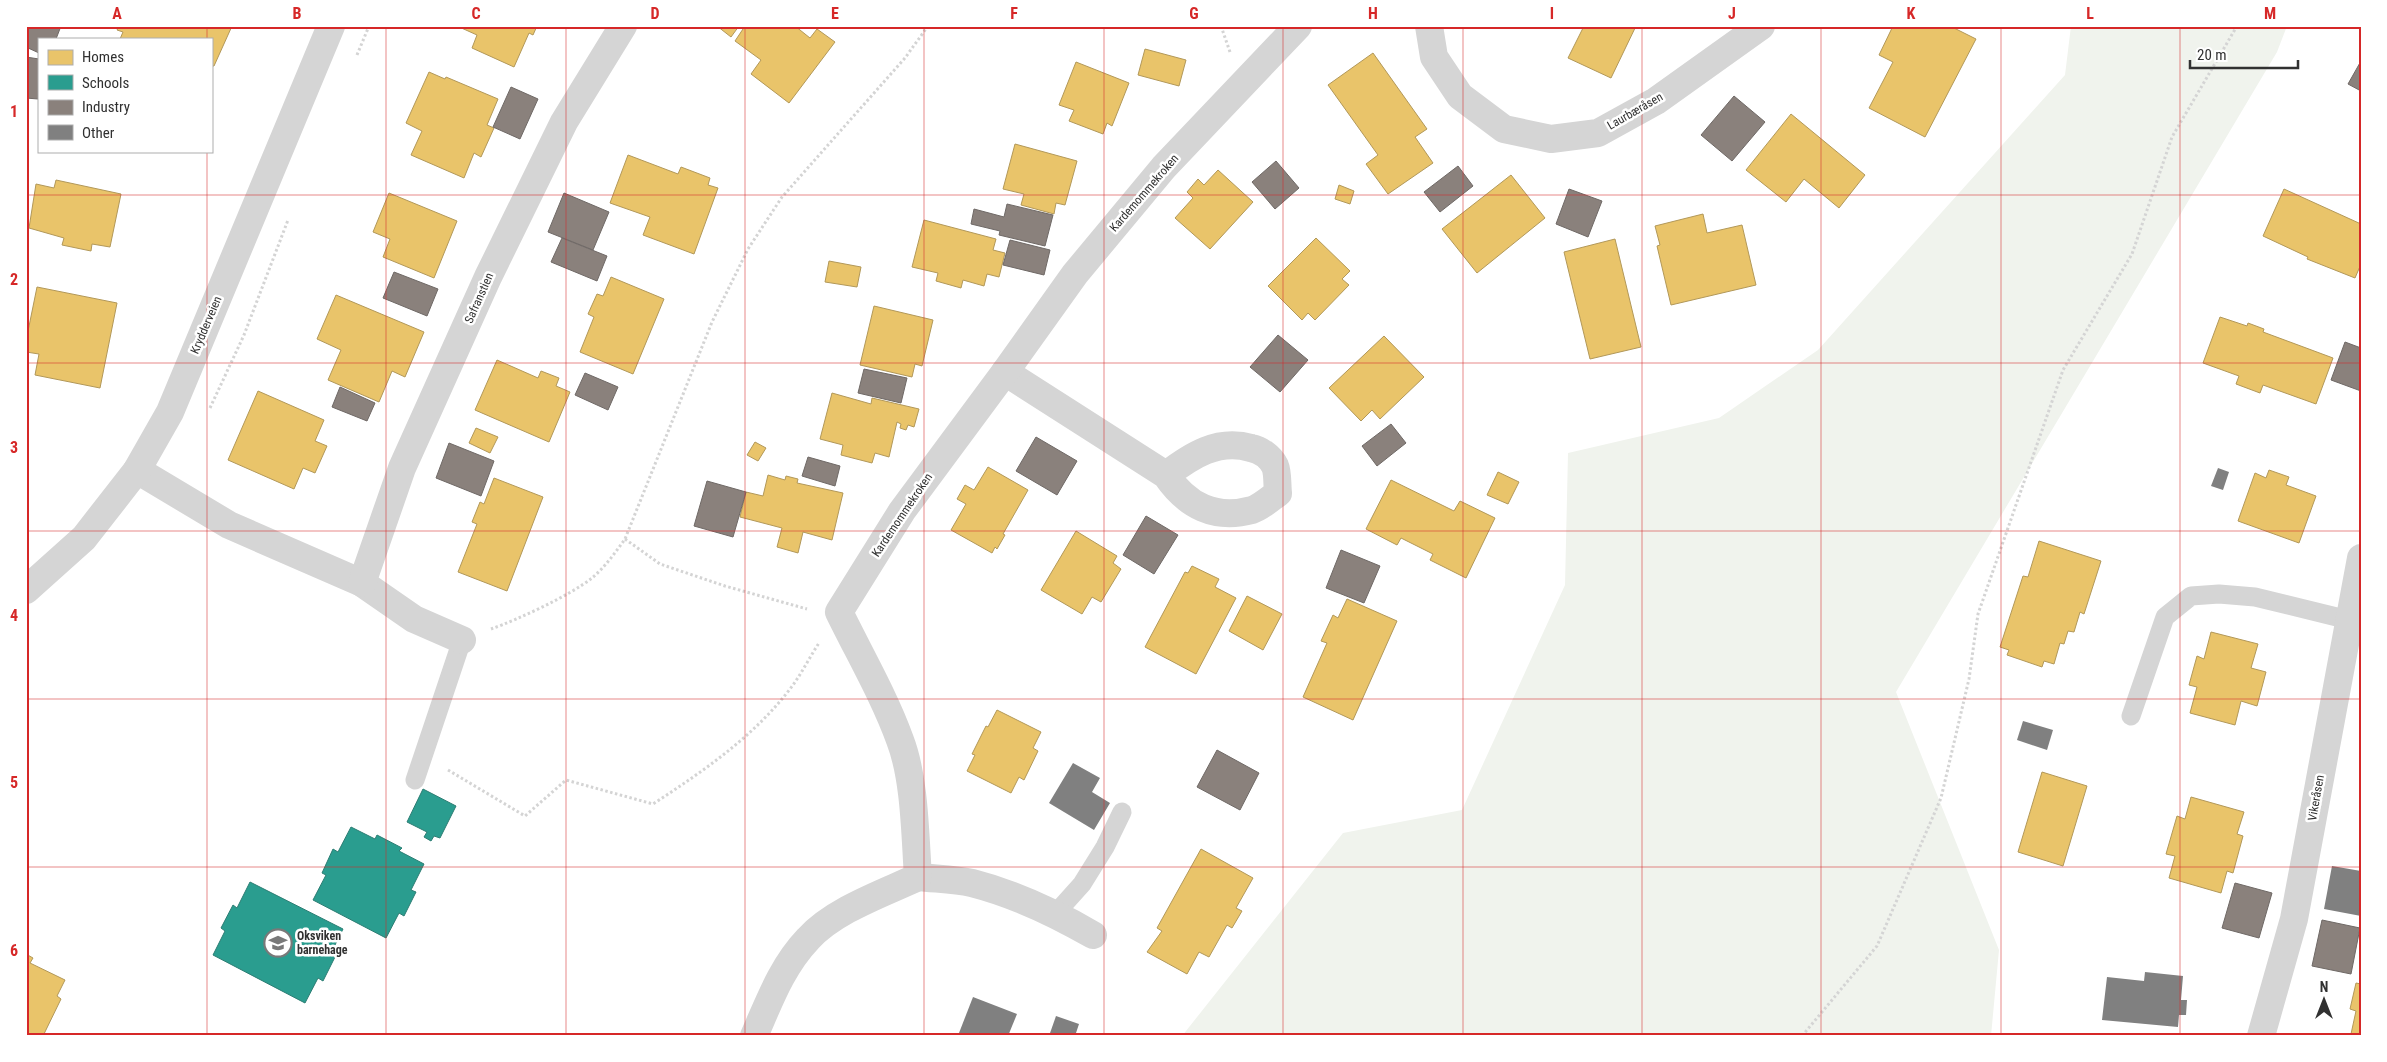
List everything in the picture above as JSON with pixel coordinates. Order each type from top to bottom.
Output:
[{"type":"street","name":"Krydderveien","points":[[26,590],[84,538],[137,470],[170,412],[331,26]]},
{"type":"street","name":"Safranstien","points":[[362,583],[402,468],[488,277],[564,122],[623,26]]},
{"type":"street","name":"Kardemommekroken","points":[[839,612],[902,511],[1006,372],[1075,274],[1164,167],[1298,26]]},
{"type":"street","name":"Laurbæråsen","points":[[1429,26],[1434,57],[1460,96],[1504,129],[1551,139],[1598,133],[1656,100],[1761,26]]},
{"type":"street","points":[[1006,372],[1166,475]]},
{"type":"street","points":[[137,470],[229,525],[362,583],[414,619],[462,640]]},
{"type":"street","name":"Vikeråsen","points":[[2261,1036],[2294,919],[2361,558]]},
{"type":"street","points":[[839,612],[876,682],[901,742],[913,802],[918,876]]},
{"type":"street","points":[[754,1036],[774,987],[808,938],[834,917],[918,876],[971,883],[1056,913],[1093,935]]},
{"type":"lane","points":[[2130,716],[2165,617],[2191,596],[2219,594],[2255,597],[2349,620]]},
{"type":"lane","points":[[415,780],[462,640]]},
{"type":"lane","points":[[1056,913],[1082,884],[1105,847],[1122,812]]},
{"type":"path","points":[[462,640],[508,623],[591,578],[612,557],[625,539],[712,322],[748,248],[782,197],[905,58],[928,26]]},
{"type":"path","points":[[1802,1036],[1878,946],[1941,798],[1969,679],[1978,614],[2063,370],[2132,254],[2172,137],[2237,26]]},
{"type":"path","points":[[424,756],[525,816],[566,780],[653,804],[724,756],[768,716],[792,687],[839,612],[798,608],[660,564],[625,539]]},
{"type":"shaded area","points":[[2071,26],[2287,26],[2277,52],[1896,692],[1999,950],[1991,1036],[1182,1036],[1343,833],[1462,810],[1565,585],[1568,453],[1719,418],[1818,350],[2065,75]]},
{"type":"building: Homes","points":[[119,26],[232,26],[214,66],[212,66],[212,38],[120,38],[123,32],[117,30]]},
{"type":"building: Homes","points":[[457,26],[537,26],[533,35],[529,33],[514,67],[472,48],[477,35]]},
{"type":"building: Homes","points":[[717,26],[739,26],[731,37]]},
{"type":"building: Homes","points":[[745,26],[795,26],[810,38],[817,29],[835,42],[789,103],[751,74],[761,60],[735,41]]},
{"type":"building: Homes","points":[[1584,26],[1636,26],[1611,78],[1568,58]]},
{"type":"building: Homes","points":[[1893,26],[1950,26],[1976,39],[1925,137],[1869,108],[1893,62],[1879,55]]},
{"type":"building: Homes","points":[[1145,49],[1186,60],[1179,86],[1138,75]]},
{"type":"building: Homes","points":[[1373,53],[1427,129],[1415,137],[1433,163],[1388,194],[1366,164],[1378,155],[1328,85]]},
{"type":"building: Homes","points":[[1076,62],[1129,83],[1112,126],[1107,123],[1103,134],[1069,121],[1074,110],[1059,105]]},
{"type":"building: Homes","points":[[429,72],[445,79],[446,77],[498,99],[487,125],[494,128],[481,157],[474,153],[464,178],[411,155],[422,131],[406,123]]},
{"type":"building: Homes","points":[[1791,114],[1865,175],[1839,208],[1804,179],[1786,202],[1746,170]]},
{"type":"building: Homes","points":[[1015,144],[1077,161],[1065,205],[1056,203],[1054,214],[1021,205],[1024,194],[1003,189]]},
{"type":"building: Homes","points":[[628,155],[678,174],[681,167],[710,178],[708,185],[718,188],[694,254],[643,235],[650,217],[610,203]]},
{"type":"building: Homes","points":[[1218,170],[1253,202],[1210,249],[1175,218],[1193,198],[1187,192],[1198,179],[1204,185]]},
{"type":"building: Homes","points":[[1511,175],[1545,218],[1477,273],[1442,229]]},
{"type":"building: Homes","points":[[56,180],[121,194],[110,247],[92,244],[91,251],[62,245],[64,238],[29,228],[36,184],[54,188]]},
{"type":"building: Homes","points":[[1339,185],[1354,191],[1350,204],[1335,199]]},
{"type":"building: Homes","points":[[2284,189],[2361,224],[2361,264],[2355,278],[2307,259],[2308,257],[2263,236]]},
{"type":"building: Homes","points":[[389,193],[457,221],[434,278],[383,257],[390,239],[373,232]]},
{"type":"building: Homes","points":[[1703,214],[1707,233],[1742,225],[1756,285],[1671,305],[1657,246],[1660,245],[1655,226]]},
{"type":"building: Homes","points":[[924,220],[996,239],[993,250],[1005,253],[999,277],[987,274],[984,286],[963,280],[961,288],[936,281],[938,273],[912,267]]},
{"type":"building: Homes","points":[[1316,238],[1350,271],[1342,279],[1349,285],[1315,320],[1308,313],[1302,320],[1268,286]]},
{"type":"building: Homes","points":[[1615,239],[1641,347],[1590,359],[1564,252]]},
{"type":"building: Homes","points":[[829,261],[861,267],[857,287],[825,282]]},
{"type":"building: Homes","points":[[611,277],[664,299],[633,374],[580,352],[594,317],[588,314],[597,294],[603,296]]},
{"type":"building: Homes","points":[[37,287],[117,303],[100,388],[35,375],[39,354],[26,352],[26,341]]},
{"type":"building: Homes","points":[[336,295],[424,332],[405,377],[392,371],[379,402],[328,380],[341,350],[317,339]]},
{"type":"building: Homes","points":[[874,306],[933,320],[922,366],[915,364],[912,377],[860,365]]},
{"type":"building: Homes","points":[[2220,317],[2247,326],[2248,323],[2264,329],[2263,332],[2333,358],[2316,404],[2263,385],[2260,393],[2236,384],[2239,376],[2203,363]]},
{"type":"building: Homes","points":[[1384,336],[1424,377],[1380,419],[1372,410],[1361,421],[1329,388]]},
{"type":"building: Homes","points":[[497,360],[538,378],[541,371],[559,378],[556,386],[570,392],[549,442],[475,410]]},
{"type":"building: Homes","points":[[258,391],[324,420],[315,441],[327,446],[315,473],[303,468],[294,489],[228,460]]},
{"type":"building: Homes","points":[[832,393],[871,404],[872,398],[919,409],[914,427],[908,425],[906,430],[900,428],[901,424],[897,422],[889,457],[875,453],[872,463],[841,455],[843,445],[820,439]]},
{"type":"building: Homes","points":[[476,428],[498,437],[490,453],[469,443]]},
{"type":"building: Homes","points":[[755,442],[766,448],[758,461],[747,455]]},
{"type":"building: Homes","points":[[988,467],[1028,490],[1003,534],[1005,535],[997,549],[995,547],[992,553],[951,530],[966,504],[957,499],[965,485],[974,490]]},
{"type":"building: Homes","points":[[2269,470],[2289,477],[2286,485],[2316,496],[2299,543],[2238,521],[2255,473],[2266,478]]},
{"type":"building: Homes","points":[[1498,472],[1519,482],[1508,504],[1487,495]]},
{"type":"building: Homes","points":[[768,475],[785,480],[786,476],[798,479],[797,483],[843,493],[832,540],[803,532],[798,553],[777,547],[782,528],[740,517],[746,492],[763,496]]},
{"type":"building: Homes","points":[[494,478],[543,497],[507,591],[458,572],[477,524],[472,522],[480,502],[484,504]]},
{"type":"building: Homes","points":[[1391,480],[1454,511],[1460,501],[1495,518],[1466,578],[1430,560],[1433,554],[1401,538],[1397,545],[1366,529]]},
{"type":"building: Homes","points":[[1076,531],[1117,556],[1113,563],[1121,569],[1101,602],[1092,597],[1082,614],[1041,590]]},
{"type":"building: Homes","points":[[2039,541],[2101,561],[2084,614],[2080,612],[2074,632],[2068,631],[2064,644],[2060,643],[2054,664],[2044,661],[2042,667],[2007,655],[2009,650],[2000,647],[2023,576],[2028,577]]},
{"type":"building: Homes","points":[[1192,566],[1219,579],[1215,587],[1236,598],[1196,674],[1145,647],[1185,572],[1188,573]]},
{"type":"building: Homes","points":[[1247,596],[1282,614],[1263,650],[1229,631]]},
{"type":"building: Homes","points":[[1347,599],[1397,621],[1353,720],[1303,697],[1327,643],[1321,641],[1333,615],[1338,618]]},
{"type":"building: Homes","points":[[2211,632],[2258,644],[2251,668],[2266,672],[2257,706],[2241,701],[2235,725],[2190,713],[2197,687],[2189,685],[2197,656],[2204,659]]},
{"type":"building: Homes","points":[[997,710],[1041,732],[1033,748],[1038,751],[1024,780],[1019,777],[1011,793],[967,771],[975,755],[972,754],[986,726],[988,727]]},
{"type":"building: Homes","points":[[2042,772],[2087,786],[2063,866],[2018,852]]},
{"type":"building: Homes","points":[[2191,797],[2244,812],[2237,834],[2243,836],[2233,873],[2227,871],[2221,893],[2169,878],[2175,856],[2166,854],[2177,816],[2185,819]]},
{"type":"building: Homes","points":[[1201,849],[1253,878],[1236,908],[1242,911],[1232,928],[1227,925],[1209,957],[1199,952],[1187,974],[1147,952],[1162,931],[1157,928]]},
{"type":"building: Homes","points":[[26,954],[33,958],[30,963],[65,980],[57,996],[61,999],[43,1036],[26,1036]]},
{"type":"building: Homes","points":[[2356,983],[2361,984],[2361,1036],[2351,1034],[2356,1011],[2350,1009]]},
{"type":"building: Schools","points":[[423,789],[456,806],[440,838],[434,836],[431,841],[424,837],[427,832],[407,822]]},
{"type":"building: Schools","points":[[351,827],[375,839],[377,835],[402,848],[399,851],[424,864],[411,890],[416,892],[404,916],[399,913],[386,938],[313,900],[326,875],[322,873],[333,849],[338,852]]},
{"type":"building: Schools","points":[[250,882],[343,929],[330,955],[335,957],[323,981],[318,978],[305,1003],[213,955],[225,931],[221,928],[233,905],[237,908]]},
{"type":"building: Industry","points":[[26,26],[61,26],[56,38],[38,38],[38,53],[26,47]]},
{"type":"building: Industry","points":[[26,57],[38,59],[38,99],[26,98]]},
{"type":"building: Industry","points":[[2361,61],[2361,91],[2348,84]]},
{"type":"building: Industry","points":[[511,87],[538,99],[520,139],[493,127]]},
{"type":"building: Industry","points":[[1734,96],[1765,122],[1732,161],[1701,135]]},
{"type":"building: Industry","points":[[1276,161],[1299,188],[1275,209],[1252,182]]},
{"type":"building: Industry","points":[[1458,166],[1473,186],[1440,212],[1424,192]]},
{"type":"building: Industry","points":[[1569,189],[1602,201],[1588,237],[1556,224]]},
{"type":"building: Industry","points":[[564,193],[609,212],[593,250],[548,232]]},
{"type":"building: Industry","points":[[1007,204],[1053,215],[1045,246],[999,235],[1000,231],[971,224],[974,209],[1004,217]]},
{"type":"building: Industry","points":[[562,238],[607,256],[597,281],[551,262]]},
{"type":"building: Industry","points":[[1010,240],[1050,250],[1044,275],[1003,265]]},
{"type":"building: Industry","points":[[394,272],[438,289],[427,316],[383,298]]},
{"type":"building: Industry","points":[[1278,335],[1308,360],[1280,392],[1250,367]]},
{"type":"building: Industry","points":[[2345,342],[2361,348],[2361,391],[2331,380]]},
{"type":"building: Industry","points":[[864,369],[907,378],[901,403],[858,393]]},
{"type":"building: Industry","points":[[585,373],[618,387],[608,410],[575,395]]},
{"type":"building: Industry","points":[[340,387],[375,403],[367,421],[332,407]]},
{"type":"building: Industry","points":[[1391,424],[1406,443],[1377,466],[1362,446]]},
{"type":"building: Industry","points":[[1036,437],[1077,461],[1057,495],[1016,471]]},
{"type":"building: Industry","points":[[449,443],[494,461],[481,496],[436,478]]},
{"type":"building: Industry","points":[[808,457],[840,466],[835,486],[802,476]]},
{"type":"building: Industry","points":[[707,481],[746,492],[733,537],[694,526]]},
{"type":"building: Industry","points":[[1146,516],[1178,535],[1154,574],[1123,555]]},
{"type":"building: Industry","points":[[1341,550],[1380,566],[1364,603],[1326,588]]},
{"type":"building: Industry","points":[[1217,750],[1259,773],[1240,810],[1197,787]]},
{"type":"building: Industry","points":[[2235,883],[2272,893],[2259,938],[2222,928]]},
{"type":"building: Industry","points":[[2322,920],[2360,928],[2351,974],[2312,966]]},
{"type":"building: Other","points":[[2218,468],[2229,472],[2223,490],[2211,486]]},
{"type":"building: Other","points":[[2023,721],[2053,730],[2047,750],[2017,740]]},
{"type":"building: Other","points":[[1073,763],[1100,778],[1092,792],[1110,803],[1094,830],[1049,803]]},
{"type":"building: Other","points":[[2332,866],[2361,871],[2361,916],[2324,909]]},
{"type":"building: Other","points":[[2145,972],[2183,976],[2181,1000],[2187,1000],[2186,1015],[2179,1015],[2178,1027],[2102,1020],[2107,977],[2144,981]]},
{"type":"building: Other","points":[[973,997],[1017,1014],[1008,1036],[966,1036],[959,1033]]},
{"type":"building: Other","points":[[1056,1016],[1079,1024],[1075,1036],[1049,1036]]},
{"type":"place","name":"Oksviken barnehage","points":[[278,943]]}]
